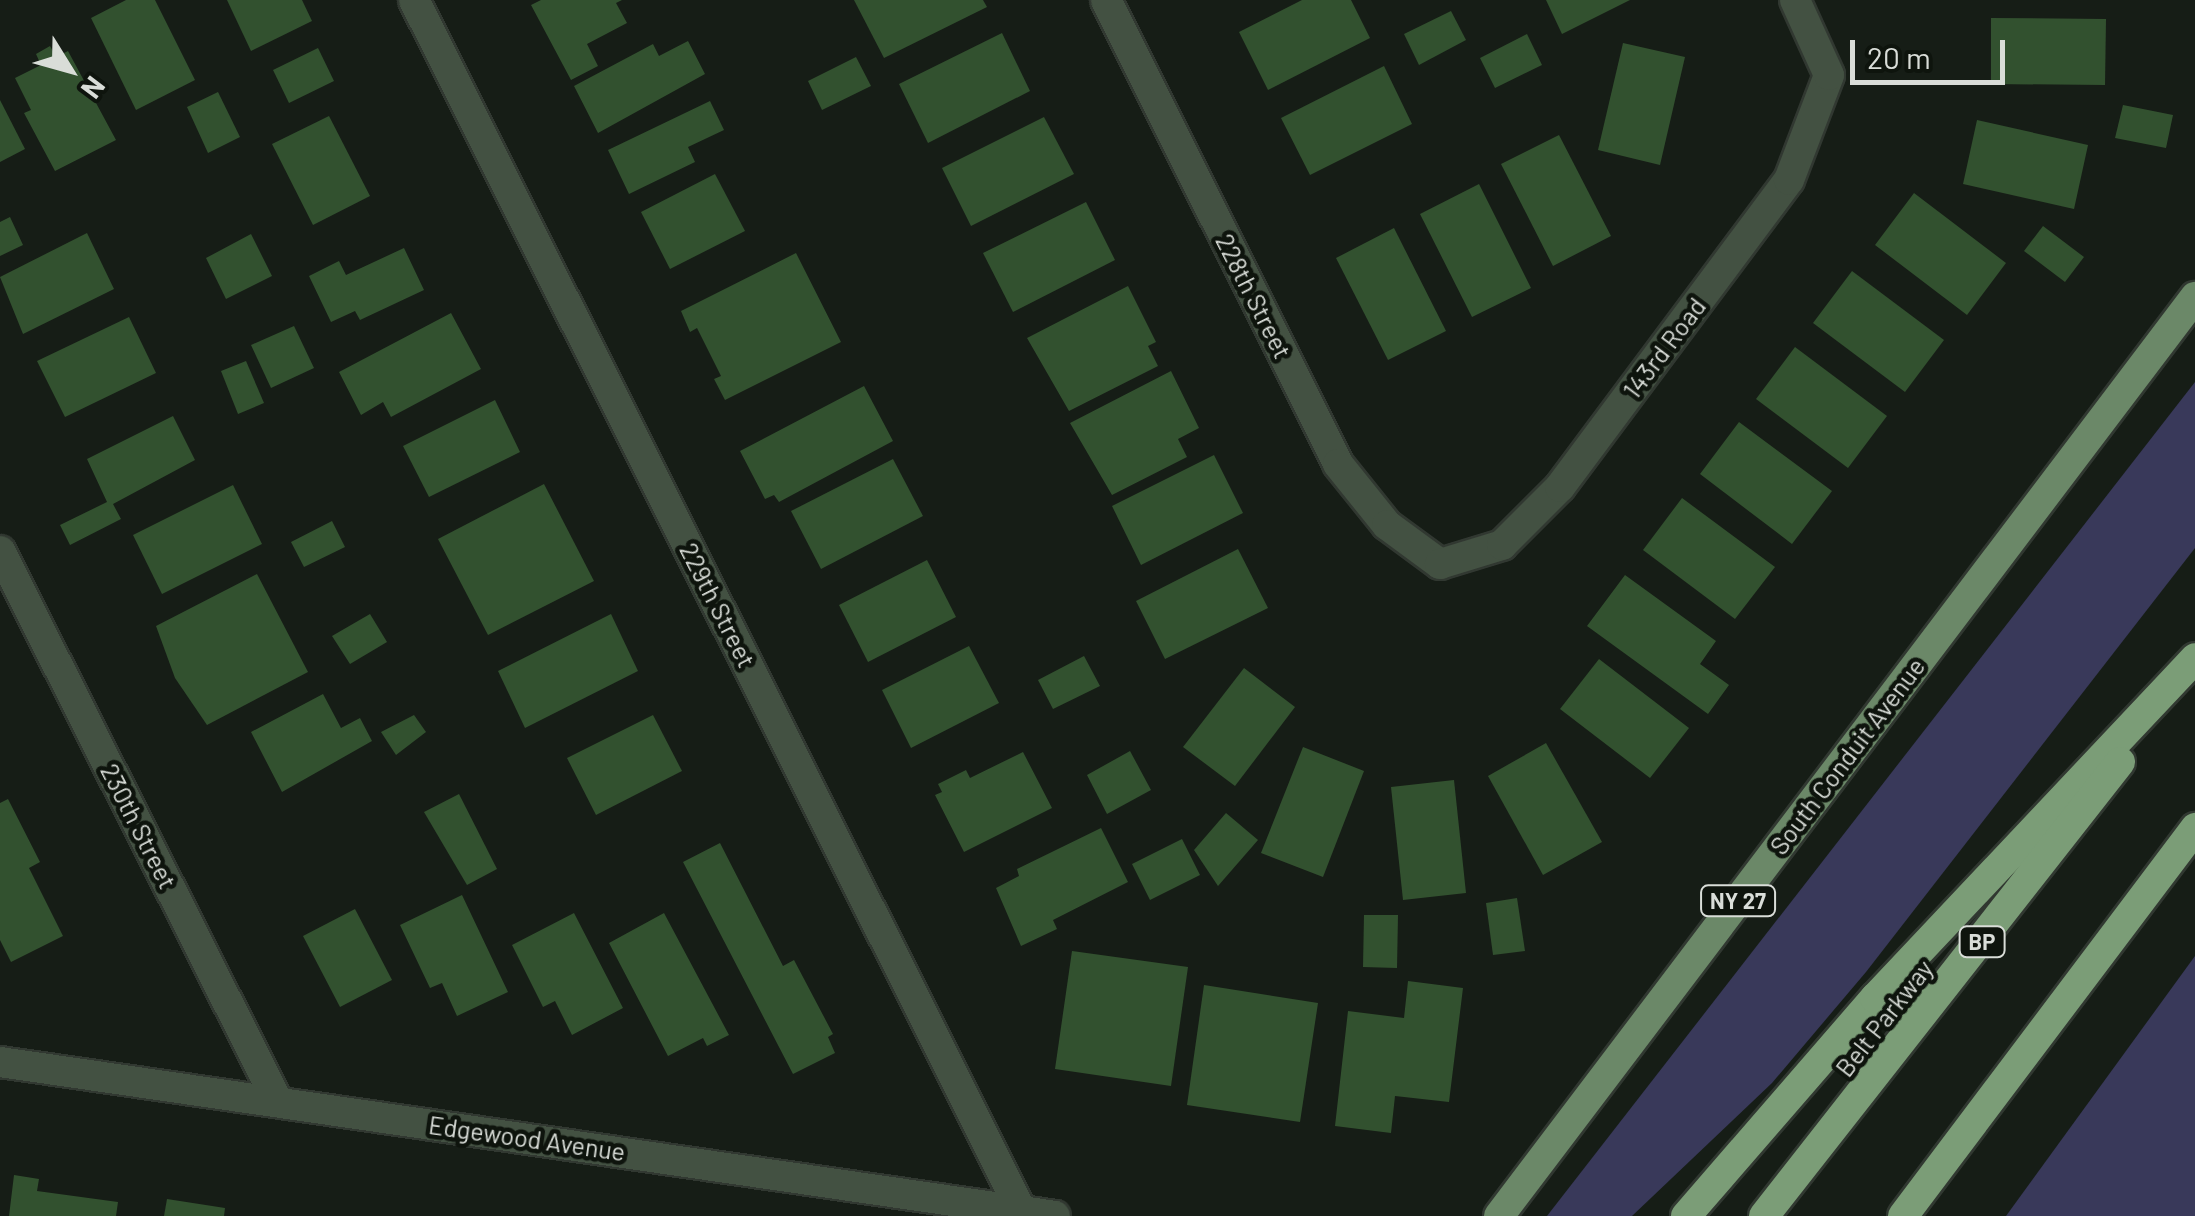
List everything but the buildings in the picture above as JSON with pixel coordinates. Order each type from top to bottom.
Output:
[{"type":"highway","points":[[1686,1216],[1875,998],[2195,661]]},
{"type":"highway","name":"Belt Parkway","points":[[1764,1216],[2195,661]]},
{"type":"highway","points":[[1904,1216],[2195,828]]},
{"type":"main road","name":"South Conduit Avenue","points":[[1500,1216],[2195,297]]},
{"type":"street","name":"229th Street","points":[[414,0],[1021,1210]]},
{"type":"street","name":"228th Street","points":[[1106,0],[1338,464],[1388,525],[1440,564]]},
{"type":"street","name":"143rd Road","points":[[1440,564],[1502,545],[1560,488],[1788,180],[1829,75],[1794,0]]},
{"type":"street","name":"230th Street","points":[[0,551],[278,1102]]},
{"type":"street","name":"Edgewood Avenue","points":[[0,1062],[1055,1216]]},
{"type":"shaded area","points":[[2195,382],[2195,548],[1866,972],[1772,1083],[1632,1216],[1547,1216]]},
{"type":"shaded area","points":[[2195,956],[2195,1216],[2006,1216]]}]
